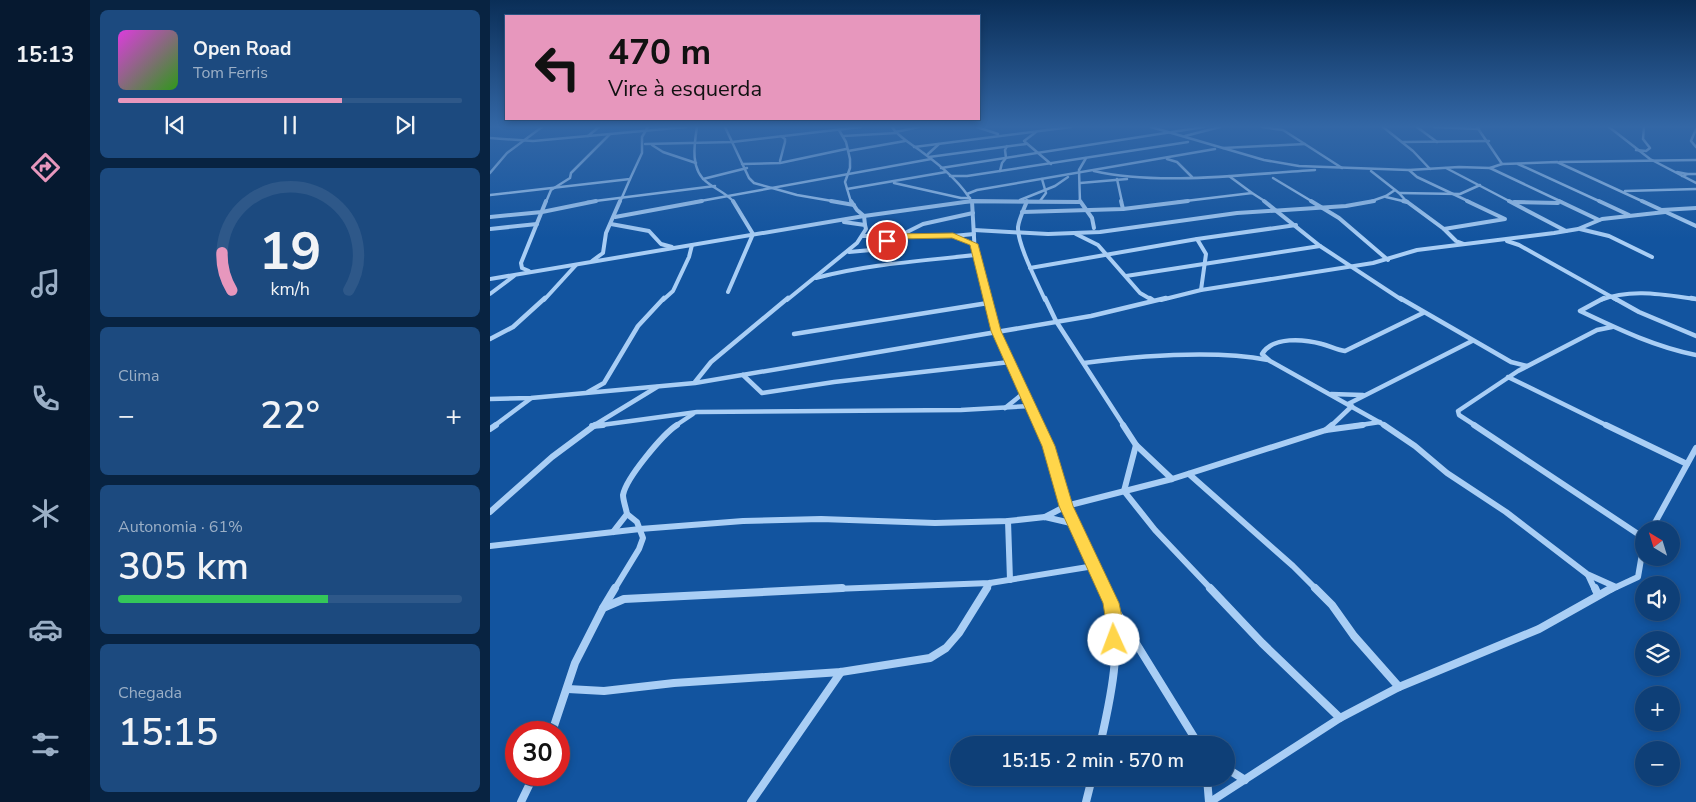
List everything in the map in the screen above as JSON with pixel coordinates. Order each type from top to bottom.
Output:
[{"type":"street","points":[[538,271],[525,270],[521,263],[553,188],[570,178],[571,173],[580,164]]},
{"type":"street","points":[[590,262],[603,253],[606,233],[615,217],[636,164]]},
{"type":"street","points":[[697,164],[704,180],[729,197],[753,234]]},
{"type":"street","points":[[742,164],[749,178],[754,183],[814,199],[854,206]]},
{"type":"street","points":[[746,164],[757,164]]},
{"type":"street","points":[[695,383],[712,362],[730,345],[846,253],[863,236],[866,227],[864,216],[854,206],[845,182],[850,169],[849,164]]},
{"type":"street","points":[[615,217],[900,164]]},
{"type":"street","points":[[937,164],[956,181],[971,200],[976,255],[996,331],[1048,446],[1066,506],[1111,603],[1193,736]]},
{"type":"street","points":[[941,168],[964,164]]},
{"type":"street","points":[[1000,171],[1002,164]]},
{"type":"street","points":[[950,176],[967,176],[1047,164]]},
{"type":"street","points":[[1081,164],[1079,173],[1080,202],[1094,223],[1094,228]]},
{"type":"street","points":[[967,194],[977,190],[1068,176],[1126,164]]},
{"type":"street","points":[[1180,164],[1193,177]]},
{"type":"street","points":[[1295,164],[1374,171],[1407,202],[1444,229],[1455,243]]},
{"type":"street","points":[[1338,164],[1345,169]]},
{"type":"street","points":[[1425,164],[1430,169]]},
{"type":"street","points":[[1092,171],[1111,175],[1193,177],[1307,170],[1374,171],[1490,168],[1501,164]]},
{"type":"street","points":[[1519,164],[1630,216]]},
{"type":"street","points":[[1563,164],[1624,191],[1696,226]]},
{"type":"street","points":[[1656,164],[1696,183]]},
{"type":"street","points":[[704,180],[745,169],[752,165]]},
{"type":"street","points":[[1446,168],[1566,231]]},
{"type":"street","points":[[1490,168],[1599,220]]},
{"type":"street","points":[[850,169],[858,172]]},
{"type":"street","points":[[1409,170],[1417,177],[1505,219],[1444,229]]},
{"type":"street","points":[[1670,171],[1696,174]]},
{"type":"street","points":[[847,188],[946,172]]},
{"type":"street","points":[[1682,176],[1688,174]]},
{"type":"street","points":[[956,181],[967,176]]},
{"type":"street","points":[[1020,201],[1045,190],[1068,176],[1079,178]]},
{"type":"street","points":[[1080,183],[1142,176]]},
{"type":"street","points":[[1230,176],[1276,209],[1320,246],[1350,266],[1472,341],[1511,362],[1527,366]]},
{"type":"street","points":[[490,195],[630,178]]},
{"type":"street","points":[[1273,178],[1319,205],[1346,224],[1388,260]]},
{"type":"street","points":[[1040,201],[1046,195],[1042,179]]},
{"type":"street","points":[[1118,179],[1123,209]]},
{"type":"street","points":[[702,187],[704,180]]},
{"type":"street","points":[[888,182],[971,200],[1080,202]]},
{"type":"street","points":[[1460,196],[1480,185]]},
{"type":"street","points":[[490,217],[542,212],[573,204],[715,186]]},
{"type":"street","points":[[962,188],[977,190]]},
{"type":"street","points":[[1475,188],[1488,189]]},
{"type":"street","points":[[1624,191],[1696,189]]},
{"type":"street","points":[[863,236],[953,236],[974,232],[1075,234],[1101,232],[1276,209],[1343,207],[1385,197],[1395,190]]},
{"type":"street","points":[[1022,212],[1123,209],[1252,193]]},
{"type":"street","points":[[1399,194],[1453,194]]},
{"type":"street","points":[[1385,197],[1407,202]]},
{"type":"street","points":[[490,279],[753,234],[971,200]]},
{"type":"street","points":[[1027,201],[1018,226],[1018,233],[1030,268],[1056,321],[1136,445],[1172,479]]},
{"type":"street","points":[[1512,202],[1561,203]]},
{"type":"street","points":[[1314,208],[1319,205]]},
{"type":"street","points":[[490,399],[531,398],[695,383],[1100,314],[1201,290],[1388,260],[1417,250],[1455,243],[1464,244],[1505,240],[1578,229],[1599,220],[1696,208]]},
{"type":"street","points":[[854,218],[859,213]]},
{"type":"street","points":[[846,253],[871,250],[923,224],[973,213]]},
{"type":"street","points":[[834,222],[866,227],[884,235]]},
{"type":"street","points":[[490,234],[491,229],[537,224]]},
{"type":"street","points":[[611,224],[645,230],[661,244],[675,248]]},
{"type":"street","points":[[1030,268],[1197,239],[1296,225]]},
{"type":"street","points":[[1587,226],[1593,231]]},
{"type":"street","points":[[1094,228],[1101,232]]},
{"type":"street","points":[[1084,233],[1094,228]]},
{"type":"street","points":[[1578,229],[1610,236],[1652,257]]},
{"type":"street","points":[[1098,245],[1101,232]]},
{"type":"street","points":[[728,292],[753,234]]},
{"type":"street","points":[[1075,234],[1098,245],[1140,293],[1153,300]]},
{"type":"street","points":[[953,236],[974,244]]},
{"type":"street","points":[[1197,239],[1206,254],[1201,290]]},
{"type":"street","points":[[1505,240],[1519,245],[1658,321],[1696,336]]},
{"type":"street","points":[[588,392],[604,383],[638,326],[664,297],[673,291],[689,257],[692,245]]},
{"type":"street","points":[[1126,276],[1320,246]]},
{"type":"street","points":[[603,253],[611,259]]},
{"type":"street","points":[[812,280],[838,272],[877,266],[976,255]]},
{"type":"street","points":[[490,339],[506,332],[540,304],[577,265]]},
{"type":"street","points":[[490,294],[516,275]]},
{"type":"street","points":[[499,277],[504,283]]},
{"type":"street","points":[[1138,304],[1140,293]]},
{"type":"street","points":[[1696,299],[1641,293],[1610,296],[1580,312],[1612,327],[1671,350],[1696,355]]},
{"type":"street","points":[[794,334],[988,302]]},
{"type":"street","points":[[1423,312],[1345,351],[1315,342],[1284,341],[1266,346],[1262,354],[1270,361],[1380,422],[1415,446],[1448,473],[1506,512],[1587,574],[1616,587]]},
{"type":"street","points":[[1612,327],[1590,334],[1518,370],[1463,407],[1458,411],[1458,415],[1635,532]]},
{"type":"street","points":[[1326,430],[1350,405],[1364,395],[1472,341]]},
{"type":"street","points":[[1084,363],[1134,358],[1218,355],[1238,355],[1270,361]]},
{"type":"street","points":[[743,375],[762,393],[834,382],[1010,362]]},
{"type":"street","points":[[1511,362],[1518,370]]},
{"type":"street","points":[[1508,377],[1687,464]]},
{"type":"street","points":[[604,383],[608,391]]},
{"type":"street","points":[[609,420],[658,386]]},
{"type":"street","points":[[1004,408],[1025,392]]},
{"type":"street","points":[[1330,394],[1364,395]]},
{"type":"street","points":[[490,429],[531,398]]},
{"type":"street","points":[[490,512],[527,478],[592,426],[609,420],[697,412],[1004,408],[1030,406]]},
{"type":"street","points":[[556,721],[575,664],[603,608],[639,549],[643,538],[637,522],[627,514],[623,496],[628,483],[666,432],[697,412]]},
{"type":"street","points":[[1044,517],[1066,506],[1190,474],[1326,430],[1380,422]]},
{"type":"street","points":[[1124,490],[1136,445]]},
{"type":"street","points":[[1656,521],[1696,448]]},
{"type":"street","points":[[1190,474],[1292,566],[1332,605],[1368,653],[1399,687]]},
{"type":"street","points":[[1124,490],[1155,530],[1262,643],[1340,718]]},
{"type":"street","points":[[612,532],[620,525],[627,514]]},
{"type":"street","points":[[490,546],[640,529],[743,521],[821,519],[936,523],[1008,521],[1044,517],[1075,524]]},
{"type":"street","points":[[1008,521],[1010,580]]},
{"type":"street","points":[[603,608],[624,599],[654,599],[747,592],[990,583],[1094,566]]},
{"type":"street","points":[[1208,786],[1209,802],[1340,718],[1399,687],[1538,629],[1598,596],[1638,577],[1640,566]]},
{"type":"street","points":[[1587,574],[1598,596]]},
{"type":"street","points":[[568,689],[604,691],[674,683],[841,672],[930,658],[946,648],[959,633],[990,583]]},
{"type":"street","points":[[614,590],[624,599]]},
{"type":"street","points":[[1102,736],[1112,692],[1114,622],[1111,603]]},
{"type":"street","points":[[751,802],[841,672]]},
{"type":"street","points":[[1235,774],[1245,780]]},
{"type":"street","points":[[521,802],[529,786]]},
{"type":"street","points":[[1086,802],[1090,786]]},
{"type":"route","points":[[887,241],[895,237],[953,236],[974,244],[996,331],[1048,446],[1066,506],[1111,603],[1114,640]]}]
